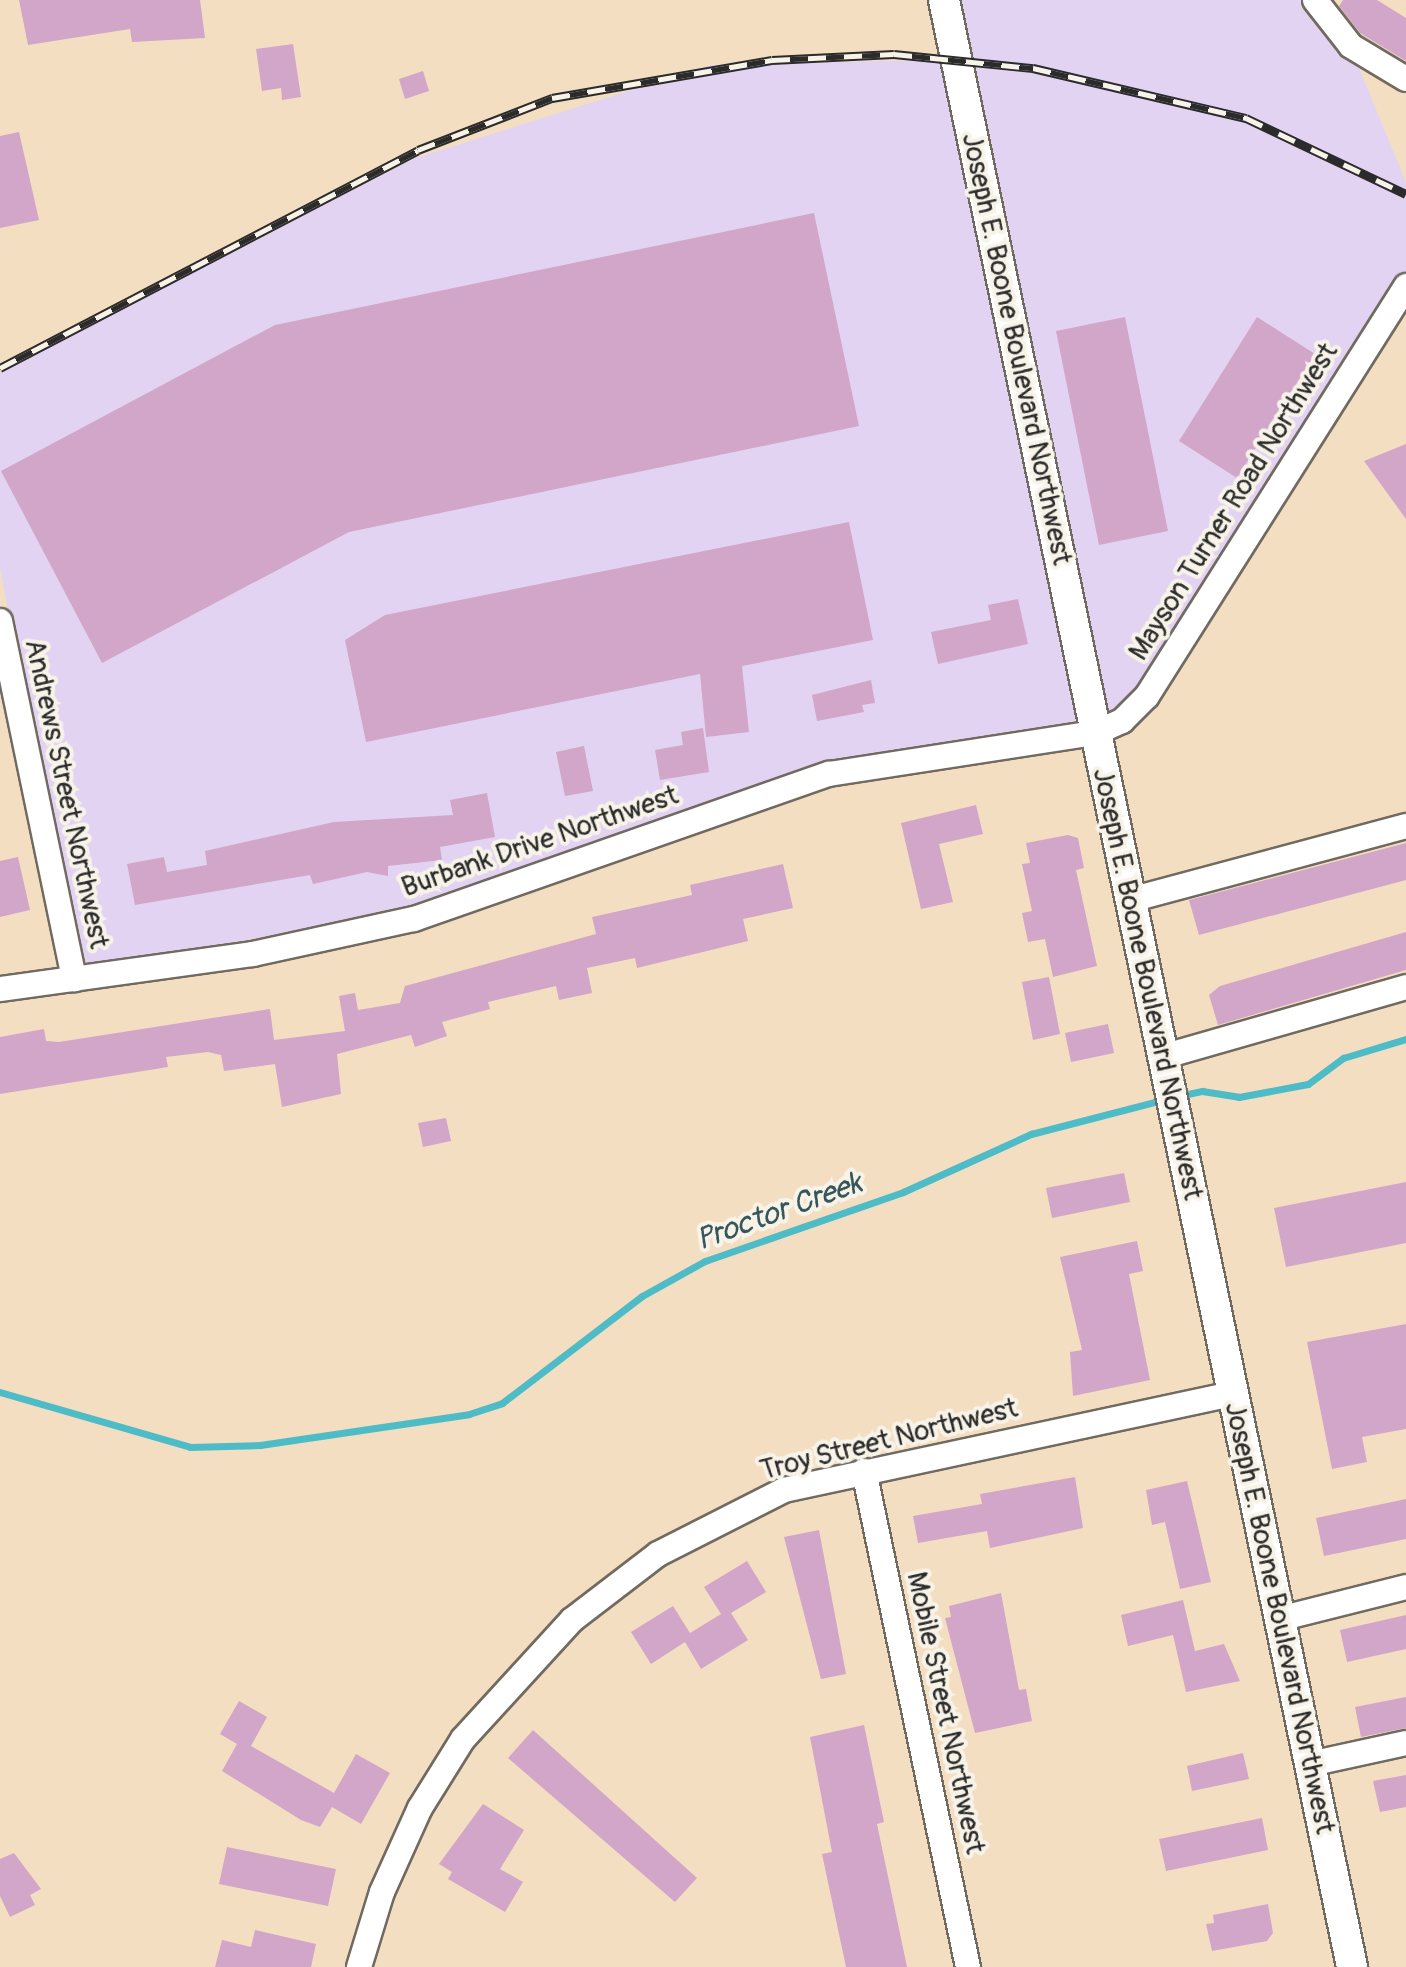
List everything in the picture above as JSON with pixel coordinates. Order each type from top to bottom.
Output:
[{"type":"main road","name":"Joseph E. Boone Boulevard Northwest","points":[[944,0],[1352,1967]]},
{"type":"street","points":[[1315,0],[1351,46],[1406,79]]},
{"type":"street","name":"Mayson Turner Road Northwest","points":[[1095,733],[1147,696],[1406,286]]},
{"type":"street","name":"Andrews Street Northwest","points":[[0,621],[74,979]]},
{"type":"street","name":"Burbank Drive Northwest","points":[[0,989],[253,954],[414,919],[829,774],[1095,733]]},
{"type":"street","points":[[1130,900],[1406,826]]},
{"type":"street","points":[[1164,1068],[1406,987]]},
{"type":"street","name":"Troy Street Northwest","points":[[359,1967],[382,1892],[420,1808],[521,1669],[572,1620],[714,1520],[784,1490],[1232,1394]]},
{"type":"street","name":"Mobile Street Northwest","points":[[864,1471],[968,1967]]},
{"type":"street","points":[[1279,1619],[1406,1587]]},
{"type":"street","points":[[1310,1764],[1406,1743]]},
{"type":"shaded area","points":[[950,0],[1331,0],[1406,182],[1406,281],[1120,724],[795,783],[450,902],[73,972],[0,567],[0,372],[412,159],[711,65],[962,59]]},
{"type":"building","points":[[19,0],[200,0],[205,38],[132,42],[130,29],[28,45]]},
{"type":"building","points":[[1343,0],[1377,0],[1406,18],[1406,61],[1360,33],[1339,6]]},
{"type":"building","points":[[293,44],[301,97],[282,100],[281,88],[262,91],[256,49]]},
{"type":"building","points":[[423,71],[429,91],[405,99],[399,79]]},
{"type":"building","points":[[19,132],[39,220],[0,228],[0,136]]},
{"type":"building","points":[[814,213],[859,426],[349,532],[102,663],[1,471],[275,325]]},
{"type":"building","points":[[1125,317],[1168,531],[1099,545],[1056,331]]},
{"type":"building","points":[[1257,317],[1315,354],[1237,478],[1179,441]]},
{"type":"building","points":[[1406,444],[1406,519],[1364,461]]},
{"type":"building","points":[[849,522],[873,640],[742,666],[749,732],[706,737],[700,674],[366,742],[345,640],[385,615]]},
{"type":"building","points":[[1018,599],[1028,644],[938,664],[931,632],[991,620],[988,605]]},
{"type":"building","points":[[871,680],[875,703],[862,705],[864,712],[817,721],[812,695]]},
{"type":"building","points":[[703,728],[709,772],[660,780],[655,750],[683,745],[681,732]]},
{"type":"building","points":[[584,746],[593,791],[565,796],[556,752]]},
{"type":"building","points":[[487,793],[495,837],[440,847],[442,860],[388,866],[388,876],[367,872],[313,884],[310,875],[135,905],[127,864],[164,857],[167,872],[207,865],[205,851],[334,822],[453,815],[450,800]]},
{"type":"building","points":[[976,805],[983,834],[939,844],[953,902],[921,909],[901,823]]},
{"type":"building","points":[[1068,835],[1078,838],[1084,868],[1076,870],[1097,966],[1053,977],[1045,939],[1028,942],[1022,913],[1032,911],[1022,864],[1030,863],[1026,843]]},
{"type":"building","points":[[1406,843],[1406,880],[1199,935],[1189,900]]},
{"type":"building","points":[[18,857],[30,910],[0,917],[0,861]]},
{"type":"building","points":[[783,864],[793,908],[743,919],[748,941],[637,968],[635,958],[587,968],[592,993],[559,1000],[556,986],[488,1002],[490,1009],[442,1022],[447,1036],[415,1047],[411,1035],[337,1054],[341,1094],[282,1107],[275,1064],[224,1071],[221,1055],[208,1052],[166,1057],[168,1067],[0,1094],[0,1037],[44,1029],[46,1041],[59,1042],[270,1009],[274,1040],[345,1031],[339,996],[355,993],[358,1010],[400,1003],[405,986],[596,934],[592,917],[692,895],[690,885]]},
{"type":"building","points":[[1406,932],[1406,970],[1218,1025],[1209,995],[1220,986]]},
{"type":"building","points":[[1049,977],[1060,1034],[1033,1040],[1022,982]]},
{"type":"building","points":[[1108,1024],[1114,1053],[1071,1062],[1065,1033]]},
{"type":"building","points":[[446,1118],[451,1141],[423,1147],[418,1123]]},
{"type":"building","points":[[1124,1173],[1130,1202],[1052,1218],[1046,1188]]},
{"type":"building","points":[[1406,1182],[1406,1243],[1286,1267],[1274,1208]]},
{"type":"building","points":[[1137,1241],[1143,1271],[1129,1274],[1150,1380],[1073,1396],[1070,1352],[1082,1350],[1060,1257]]},
{"type":"building","points":[[1406,1324],[1406,1429],[1362,1437],[1367,1462],[1332,1469],[1307,1342]]},
{"type":"building","points":[[1075,1477],[1083,1528],[990,1548],[987,1531],[918,1543],[913,1516],[982,1504],[980,1494]]},
{"type":"building","points":[[1187,1481],[1211,1582],[1180,1589],[1165,1522],[1152,1525],[1146,1490]]},
{"type":"building","points":[[1406,1499],[1406,1539],[1324,1556],[1316,1518]]},
{"type":"building","points":[[819,1530],[846,1674],[821,1679],[784,1537]]},
{"type":"building","points":[[747,1561],[766,1592],[731,1613],[748,1640],[701,1669],[685,1642],[651,1664],[631,1632],[673,1606],[690,1633],[721,1614],[704,1587]]},
{"type":"building","points":[[1001,1593],[1019,1690],[1026,1689],[1032,1721],[975,1733],[945,1618],[951,1617],[949,1606]]},
{"type":"building","points":[[1183,1600],[1195,1651],[1224,1644],[1240,1681],[1186,1692],[1173,1635],[1128,1646],[1121,1615]]},
{"type":"building","points":[[1406,1615],[1406,1649],[1347,1662],[1340,1630]]},
{"type":"building","points":[[1406,1697],[1406,1728],[1361,1737],[1355,1707]]},
{"type":"building","points":[[239,1701],[267,1717],[251,1746],[334,1793],[356,1754],[390,1773],[361,1824],[332,1807],[320,1827],[301,1820],[222,1771],[237,1744],[220,1734]]},
{"type":"building","points":[[864,1725],[884,1822],[877,1824],[907,1967],[846,1967],[822,1854],[832,1852],[810,1737]]},
{"type":"building","points":[[533,1730],[697,1878],[675,1902],[508,1758]]},
{"type":"building","points":[[1243,1753],[1249,1779],[1192,1791],[1187,1766]]},
{"type":"building","points":[[1406,1775],[1406,1807],[1380,1812],[1373,1781]]},
{"type":"building","points":[[483,1804],[524,1830],[500,1869],[523,1882],[505,1912],[448,1879],[452,1872],[439,1864]]},
{"type":"building","points":[[1262,1818],[1268,1850],[1166,1871],[1159,1839]]},
{"type":"building","points":[[227,1847],[336,1869],[328,1906],[219,1884]]},
{"type":"building","points":[[14,1853],[41,1889],[30,1895],[35,1905],[10,1917],[0,1896],[0,1859]]},
{"type":"building","points":[[1268,1904],[1273,1933],[1267,1941],[1212,1951],[1206,1924],[1214,1923],[1213,1915]]},
{"type":"building","points":[[255,1930],[316,1944],[311,1967],[215,1967],[222,1940],[251,1947]]},
{"type":"waterway","name":"Proctor Creek","points":[[1178,1096],[1202,1091],[1239,1097],[1308,1084],[1343,1058],[1406,1039]]},
{"type":"waterway","name":"Proctor Creek","points":[[0,1392],[190,1447],[260,1445],[469,1414],[502,1403],[642,1296],[705,1261],[903,1192],[1031,1134],[1166,1099]]},
{"type":"railway","points":[[0,368],[418,150],[552,98],[772,60],[894,54],[1033,68],[1246,118],[1406,194]]}]
